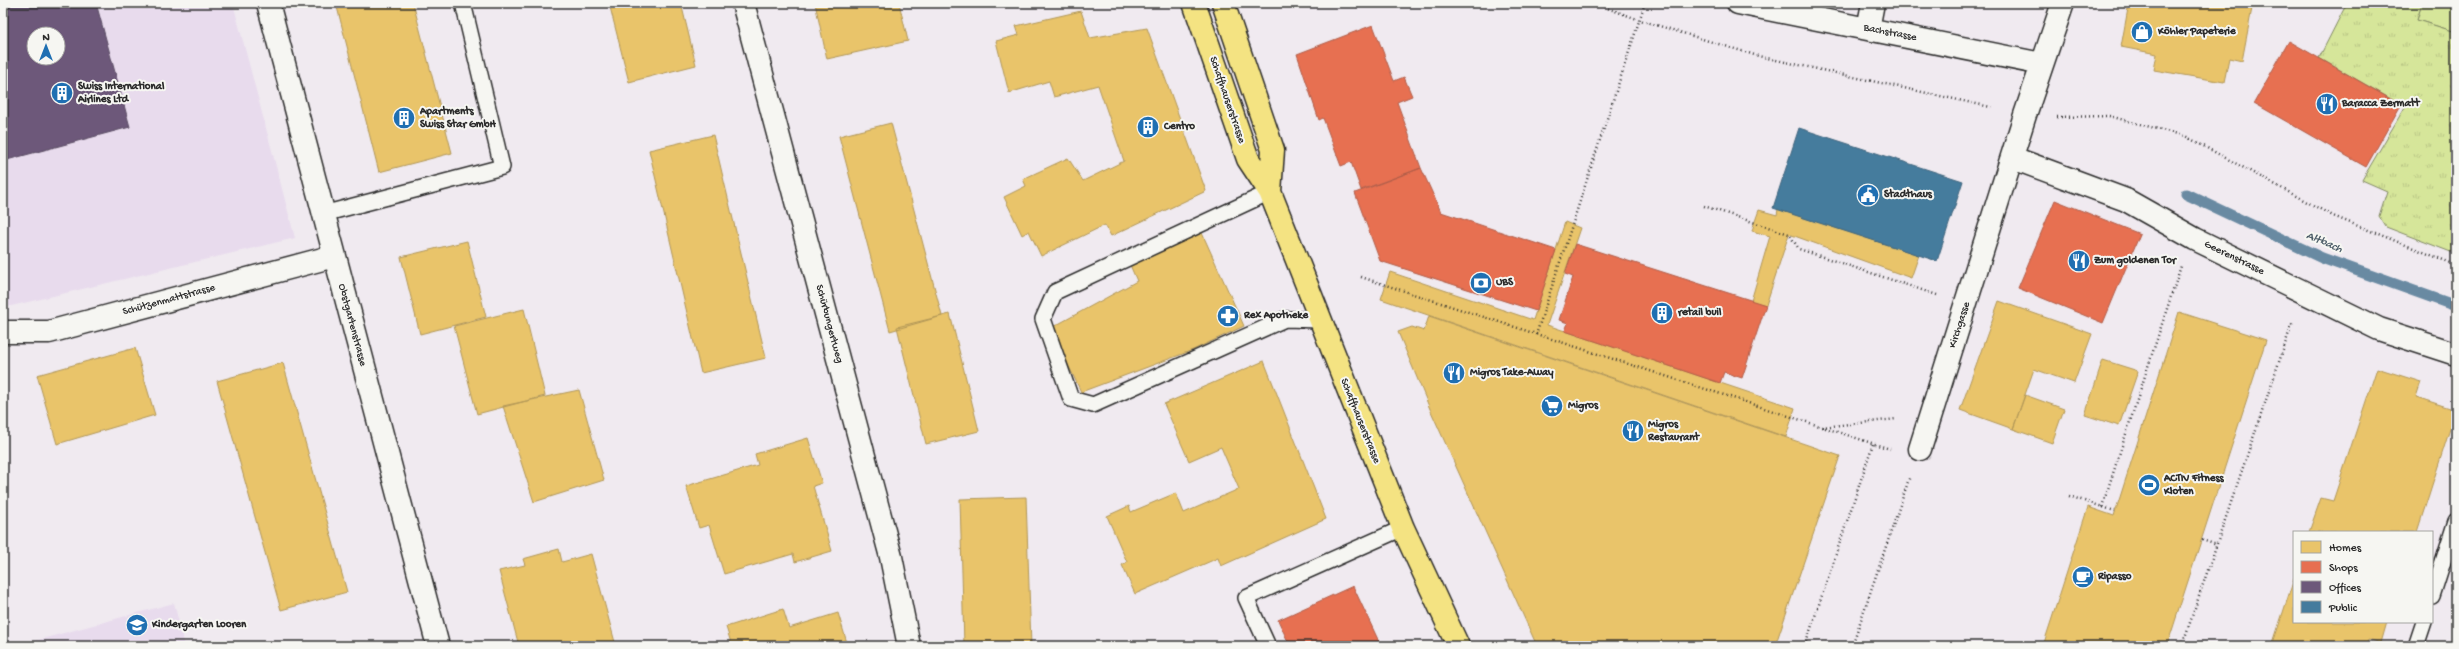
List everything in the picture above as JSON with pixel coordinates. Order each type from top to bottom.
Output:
[{"type":"main road","name":"Schaffhauserstrasse","points":[[1194,3],[1248,159],[1270,192],[1403,528],[1458,646]]},
{"type":"main road","name":"Schaffhauserstrasse","points":[[1223,3],[1272,150],[1270,192]]},
{"type":"street","name":"Obstgartenstrasse","points":[[268,3],[438,646]]},
{"type":"street","name":"Schürbungertweg","points":[[743,3],[891,557],[908,646]]},
{"type":"street","name":"Bachstrasse","points":[[1738,3],[2042,64]]},
{"type":"street","points":[[1868,29],[1873,3]]},
{"type":"street","name":"Kirchgasse","points":[[1920,448],[2042,64],[2063,3]]},
{"type":"street","name":"Geerenstrasse","points":[[2013,158],[2126,200],[2195,239],[2379,329],[2456,354]]},
{"type":"street","name":"Schützenmattstrasse","points":[[3,332],[49,332],[334,256]]},
{"type":"lane","points":[[324,214],[502,167],[463,3]]},
{"type":"lane","points":[[1270,192],[1055,292],[1042,319],[1071,399],[1094,405],[1285,319],[1320,320]]},
{"type":"lane","points":[[2433,593],[2456,521]]},
{"type":"lane","points":[[1268,646],[1246,598],[1403,528]]},
{"type":"lane","points":[[2416,646],[2424,623]]},
{"type":"path","points":[[1536,335],[1645,3]]},
{"type":"path","points":[[1704,206],[1789,234],[1799,249],[1967,304]]},
{"type":"path","points":[[2102,507],[2182,262]]},
{"type":"path","points":[[1361,277],[1887,448]]},
{"type":"path","points":[[2182,646],[2295,318]]},
{"type":"path","points":[[1820,427],[1931,416]]},
{"type":"path","points":[[1805,646],[1873,444]]},
{"type":"path","points":[[1852,646],[1920,448]]},
{"type":"path","points":[[2069,496],[2115,511]]},
{"type":"path","points":[[2202,540],[2217,545]]},
{"type":"shaded area","points":[[3,3],[233,3],[295,238],[3,308]]},
{"type":"shaded area","name":"Kindergarten Looren","points":[[174,603],[185,646],[16,646]]},
{"type":"green space","points":[[2347,3],[2422,3],[2417,20],[2456,32],[2456,254],[2386,227],[2379,216],[2387,191],[2362,180],[2405,107],[2319,58]]},
{"type":"green space","points":[[2422,3],[2456,3],[2456,32],[2417,20]]},
{"type":"building: Homes","name":"Apartments Swiss Star GmbH","points":[[336,3],[413,3],[452,153],[379,172]]},
{"type":"building: Homes","points":[[609,3],[681,3],[696,65],[629,82]]},
{"type":"building: Homes","points":[[815,3],[899,3],[908,41],[827,59]]},
{"type":"building: Homes","points":[[2129,3],[2253,3],[2242,61],[2229,58],[2224,82],[2154,70],[2157,54],[2121,47]]},
{"type":"building: Homes","name":"Centro","points":[[1081,11],[1090,38],[1147,28],[1206,191],[1111,236],[1105,225],[1041,256],[1029,231],[1022,235],[1004,197],[1026,186],[1023,179],[1068,158],[1083,181],[1124,161],[1098,85],[1054,97],[1049,81],[1009,93],[996,41],[1019,35],[1016,26]]},
{"type":"building: Homes","points":[[891,123],[942,316],[890,331],[839,136]]},
{"type":"building: Homes","points":[[713,135],[766,358],[701,373],[649,150]]},
{"type":"building: Homes","points":[[1778,209],[1919,255],[1911,278],[1789,234],[1766,305],[1751,301],[1770,236],[1752,231],[1754,224],[1759,210],[1777,215]]},
{"type":"building: Homes","points":[[1565,222],[1580,228],[1547,325],[1795,408],[1786,437],[1381,299],[1390,272],[1533,320]]},
{"type":"building: Homes","points":[[1202,233],[1244,326],[1193,350],[1081,392],[1051,328],[1137,281],[1130,265]]},
{"type":"building: Homes","points":[[467,241],[486,317],[420,334],[401,257]]},
{"type":"building: Homes","points":[[1999,301],[2092,334],[2074,383],[2034,369],[2013,429],[1960,410]]},
{"type":"building: Homes","points":[[524,309],[545,396],[477,414],[454,326]]},
{"type":"building: Homes","points":[[2179,312],[2266,340],[2167,646],[2043,646],[2088,507],[2114,516]]},
{"type":"building: Homes","points":[[950,314],[979,431],[926,444],[897,327]]},
{"type":"building: Homes","points":[[1429,316],[1840,456],[1775,646],[1537,646],[1430,409],[1398,332],[1412,327],[1424,331]]},
{"type":"building: Homes","points":[[135,348],[155,415],[57,444],[37,375]]},
{"type":"building: Homes","points":[[2103,360],[2138,371],[2119,426],[2085,415]]},
{"type":"building: Homes","points":[[1264,361],[1326,519],[1221,566],[1218,558],[1135,594],[1122,565],[1127,562],[1107,516],[1129,506],[1131,512],[1176,493],[1184,513],[1239,489],[1221,447],[1189,461],[1164,404]]},
{"type":"building: Homes","points":[[283,363],[347,592],[281,610],[217,381]]},
{"type":"building: Homes","points":[[2377,368],[2421,382],[2416,397],[2456,410],[2417,531],[2309,531],[2321,498],[2333,501]]},
{"type":"building: Homes","points":[[579,390],[604,480],[534,502],[503,406]]},
{"type":"building: Homes","points":[[2025,395],[2064,409],[2052,443],[2013,429]]},
{"type":"building: Homes","points":[[808,438],[822,483],[813,486],[832,551],[795,562],[793,554],[724,574],[709,525],[699,528],[686,486],[758,465],[755,454]]},
{"type":"building: Homes","points":[[1026,497],[1031,646],[964,646],[960,499]]},
{"type":"building: Homes","points":[[559,549],[562,562],[591,554],[616,646],[519,646],[499,571],[525,565],[523,559]]},
{"type":"building: Homes","points":[[2293,582],[2293,623],[2387,623],[2381,643],[2368,639],[2366,646],[2272,646]]},
{"type":"building: Homes","points":[[783,609],[789,628],[838,613],[848,646],[732,646],[726,627]]},
{"type":"building: Shops","points":[[1373,25],[1394,81],[1404,77],[1412,96],[1397,102],[1421,168],[1361,190],[1351,162],[1341,166],[1323,118],[1319,120],[1297,54]]},
{"type":"building: Shops","name":"Baracca Zermatt","points":[[2289,41],[2401,105],[2366,167],[2254,103]]},
{"type":"building: Shops","points":[[1421,168],[1441,212],[1556,250],[1536,311],[1380,261],[1355,193]]},
{"type":"building: Shops","name":"Zum goldenen Tor","points":[[2055,200],[2140,234],[2103,323],[2018,288]]},
{"type":"building: Shops","name":"retail buil","points":[[1575,244],[1766,305],[1742,378],[1724,372],[1720,383],[1565,331],[1568,323],[1559,320],[1573,277],[1565,274]]},
{"type":"building: Shops","points":[[1353,586],[1381,646],[1290,646],[1278,620]]},
{"type":"building: Offices","name":"Swiss International Airlines Ltd","points":[[3,3],[96,3],[130,127],[3,161]]},
{"type":"building: Public","name":"Stadthaus","points":[[1799,128],[1963,181],[1937,261],[1773,208]]},
{"type":"waterway","name":"Altbach","points":[[2186,194],[2322,258],[2456,306]]},
{"type":"place","name":"Köhler Papeterie","points":[[2142,32]]},
{"type":"place","name":"Swiss International Airlines Ltd","points":[[62,93]]},
{"type":"place","name":"Baracca Zermatt","points":[[2327,104]]},
{"type":"place","name":"Apartments Swiss Star GmbH","points":[[404,118]]},
{"type":"place","name":"Centro","points":[[1148,127]]},
{"type":"place","name":"Stadthaus","points":[[1868,195]]},
{"type":"place","name":"Zum goldenen Tor","points":[[2079,261]]},
{"type":"place","name":"UBS","points":[[1481,283]]},
{"type":"place","name":"retail buil","points":[[1662,313]]},
{"type":"place","name":"Rex Apotheke","points":[[1228,316]]},
{"type":"place","name":"Migros Take-Away","points":[[1454,373]]},
{"type":"place","name":"Migros","points":[[1552,406]]},
{"type":"place","name":"Migros Restaurant","points":[[1633,431]]},
{"type":"place","name":"ACTIV Fitness Kloten","points":[[2149,485]]},
{"type":"place","name":"Ripasso","points":[[2083,577]]},
{"type":"place","name":"Kindergarten Looren","points":[[137,625]]}]
